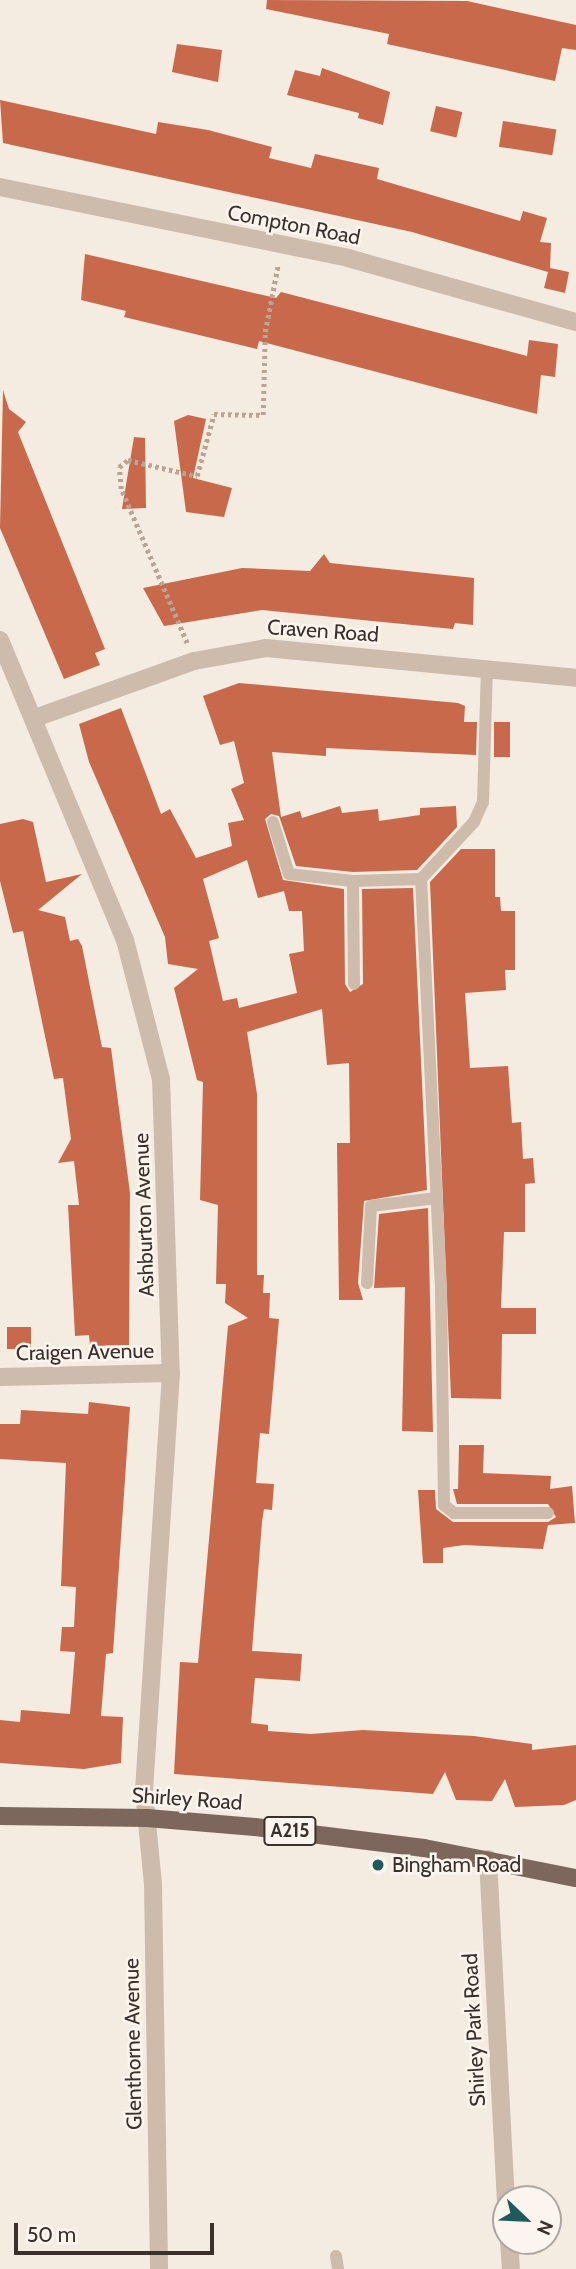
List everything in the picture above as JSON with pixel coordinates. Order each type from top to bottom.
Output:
[{"type":"main road","name":"Shirley Road","points":[[0,1816],[146,1818],[388,1842],[488,1859],[576,1878]]},
{"type":"street","name":"Compton Road","points":[[0,187],[282,244],[576,321]]},
{"type":"street","name":"Ashburton Avenue","points":[[0,640],[35,718],[125,940],[155,1040],[166,1139],[171,1373],[144,1767],[146,1818]]},
{"type":"street","name":"Craven Road","points":[[35,718],[194,661],[280,648],[576,678]]},
{"type":"street","name":"Craigen Avenue","points":[[0,1377],[171,1373]]},
{"type":"street","name":"Glenthorne Avenue","points":[[146,1818],[153,1884],[159,2269]]},
{"type":"street","name":"Shirley Park Road","points":[[488,1859],[505,2185]]},
{"type":"lane","points":[[274,822],[293,877],[353,881],[421,879],[474,822],[483,802],[487,668]]},
{"type":"lane","points":[[421,879],[437,1198],[444,1505],[454,1513],[548,1513]]},
{"type":"lane","points":[[353,881],[354,984]]},
{"type":"lane","points":[[368,1283],[371,1206],[437,1198]]},
{"type":"path","points":[[194,661],[121,489],[119,467],[128,460],[198,476],[214,414],[264,415],[265,332],[282,244]]},
{"type":"building","points":[[267,0],[467,1],[576,25],[576,50],[562,48],[555,81],[387,44],[389,34],[266,9]]},
{"type":"building","points":[[177,44],[222,50],[218,82],[172,72]]},
{"type":"building","points":[[322,68],[390,92],[383,125],[358,118],[359,113],[287,95],[295,70],[320,76]]},
{"type":"building","points":[[0,100],[156,134],[158,122],[208,130],[272,147],[269,158],[311,168],[315,154],[379,168],[377,179],[520,221],[523,211],[547,218],[540,242],[551,243],[550,268],[569,272],[565,293],[544,288],[548,272],[412,232],[3,143]]},
{"type":"building","points":[[436,106],[462,112],[456,137],[430,131]]},
{"type":"building","points":[[503,121],[556,129],[552,155],[499,147]]},
{"type":"building","points":[[85,254],[276,298],[281,292],[527,356],[529,340],[558,344],[555,377],[541,375],[537,414],[259,341],[257,349],[124,317],[126,311],[81,300]]},
{"type":"building","points":[[3,390],[9,409],[26,422],[18,432],[105,649],[95,653],[100,665],[64,679],[0,528]]},
{"type":"building","points":[[188,415],[206,419],[193,478],[232,488],[224,517],[186,512],[174,421]]},
{"type":"building","points":[[134,437],[145,438],[146,508],[122,509]]},
{"type":"building","points":[[324,554],[330,563],[474,578],[473,625],[455,623],[453,629],[262,610],[164,626],[143,588],[242,568],[310,571]]},
{"type":"building","points":[[239,683],[458,703],[465,706],[464,722],[477,722],[476,755],[326,748],[326,756],[272,752],[281,817],[300,811],[302,818],[340,806],[342,813],[378,809],[379,821],[420,815],[420,808],[456,806],[457,827],[417,870],[353,872],[296,866],[279,816],[271,814],[265,819],[283,880],[344,889],[345,984],[350,992],[363,984],[362,889],[413,888],[427,1190],[364,1201],[358,1283],[363,1300],[339,1300],[337,1143],[350,1143],[349,1063],[327,1065],[322,1009],[247,1032],[257,1094],[257,1275],[264,1275],[263,1293],[270,1293],[269,1318],[279,1319],[269,1434],[260,1433],[258,1457],[256,1483],[274,1484],[272,1510],[264,1509],[262,1522],[252,1651],[302,1654],[300,1681],[255,1678],[251,1723],[268,1725],[268,1731],[311,1734],[363,1730],[474,1736],[532,1744],[532,1750],[576,1745],[576,1800],[564,1805],[515,1807],[505,1779],[492,1801],[456,1800],[445,1772],[433,1794],[174,1774],[180,1662],[198,1663],[228,1326],[248,1318],[225,1303],[226,1284],[216,1284],[218,1205],[200,1200],[203,1082],[197,1080],[174,988],[198,969],[168,964],[165,937],[89,762],[79,724],[121,708],[161,814],[170,809],[196,858],[232,846],[228,823],[244,820],[231,789],[244,783],[234,741],[220,745],[203,696]],"holes":[[[247,860],[258,898],[284,891],[289,911],[302,911],[304,951],[289,954],[297,993],[239,1008],[237,998],[223,1001],[209,941],[219,938],[203,879]]]},
{"type":"building","points":[[494,722],[510,722],[510,757],[494,757]]},
{"type":"building","points":[[23,819],[33,822],[46,882],[82,874],[38,910],[65,917],[70,941],[78,939],[82,946],[102,1047],[111,1048],[130,1193],[129,1345],[90,1346],[89,1335],[75,1336],[68,1205],[79,1205],[74,1161],[58,1163],[71,1139],[63,1078],[54,1079],[23,931],[13,933],[0,881],[0,824]]},
{"type":"building","points":[[461,849],[495,849],[495,897],[500,897],[501,911],[515,911],[515,970],[505,970],[506,990],[465,993],[470,1068],[508,1066],[512,1123],[521,1122],[523,1159],[533,1158],[535,1183],[525,1184],[525,1232],[504,1232],[501,1308],[536,1308],[536,1334],[502,1334],[501,1399],[451,1398],[430,882]]},
{"type":"building","points":[[428,1208],[433,1432],[402,1431],[405,1287],[374,1288],[379,1214]]},
{"type":"building","points":[[7,1327],[31,1327],[31,1349],[7,1349]]},
{"type":"building","points":[[89,1402],[130,1407],[113,1653],[106,1654],[101,1716],[123,1717],[121,1763],[84,1769],[0,1763],[0,1720],[20,1722],[21,1710],[70,1714],[75,1652],[60,1651],[62,1627],[74,1627],[76,1587],[61,1586],[66,1463],[0,1459],[0,1424],[20,1424],[21,1410],[88,1414]]},
{"type":"building","points":[[459,1445],[484,1445],[483,1473],[551,1476],[550,1489],[572,1486],[575,1523],[548,1525],[543,1549],[464,1545],[443,1548],[443,1563],[423,1563],[418,1490],[435,1490],[436,1509],[453,1522],[548,1522],[556,1517],[548,1504],[457,1504],[453,1489],[458,1489]]},
{"type":"place","name":"Bingham Road","points":[[378,1865]]}]
